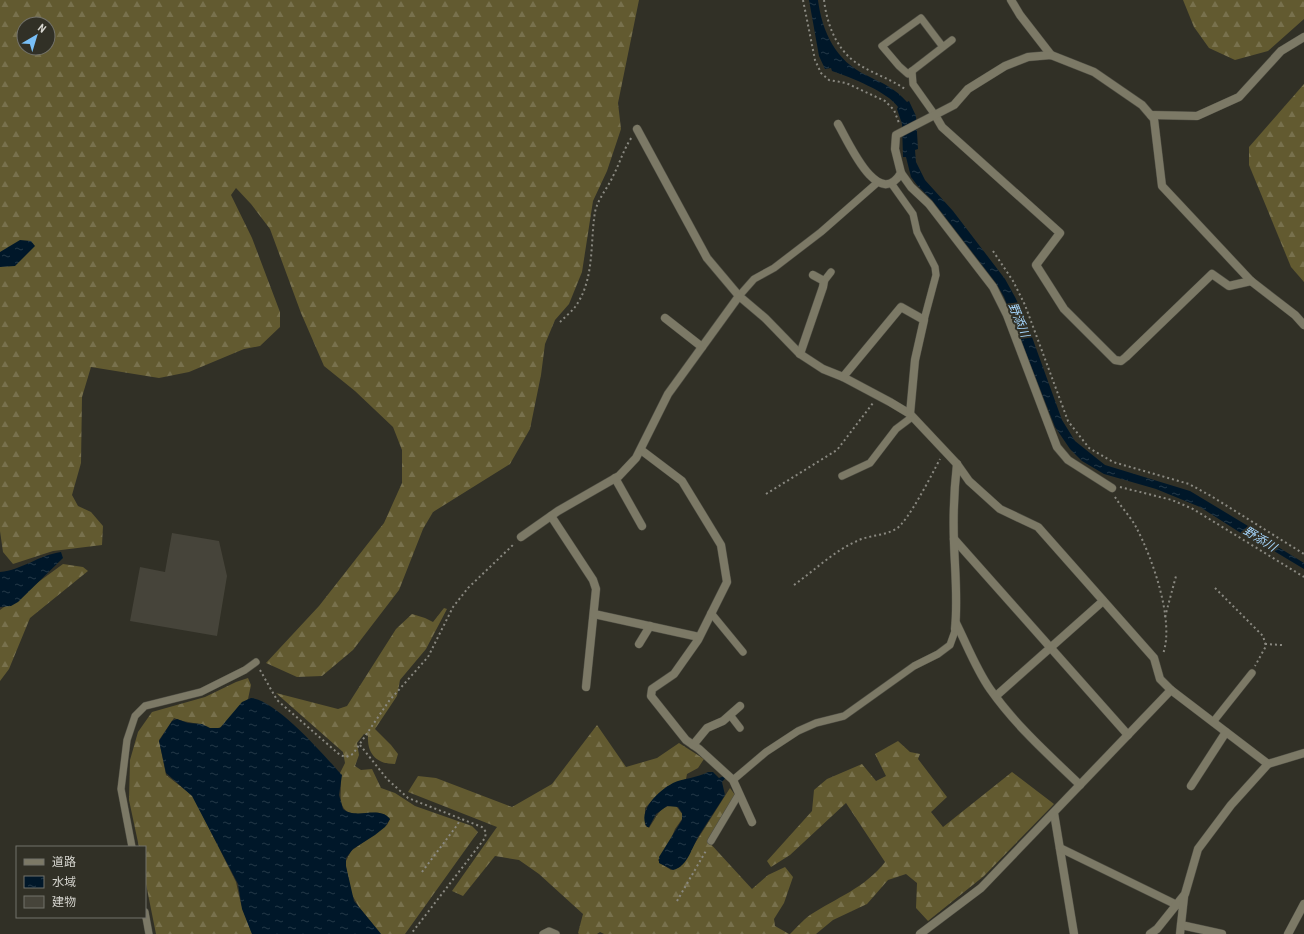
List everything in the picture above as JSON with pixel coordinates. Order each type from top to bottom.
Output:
[{"type":"street","points":[[1011,0],[1020,15],[1051,55]]},
{"type":"street","points":[[1151,115],[1197,116],[1239,97],[1281,51],[1304,37]]},
{"type":"street","points":[[1112,488],[1068,460],[1057,446],[1007,315],[993,287],[929,204],[911,187],[902,172],[895,149],[896,135],[954,106],[968,89],[1005,66],[1028,57],[1051,55],[1094,72],[1142,105],[1154,119],[1162,186],[1251,281],[1295,315],[1304,325]]},
{"type":"street","points":[[935,115],[942,127],[1060,233],[1036,265],[1064,309],[1115,360],[1121,361],[1126,357],[1212,274],[1229,286],[1251,281]]},
{"type":"street","points":[[838,124],[868,175],[878,182],[887,184],[897,180],[902,172]]},
{"type":"street","points":[[637,129],[708,258],[739,296],[765,318],[800,354],[823,369],[843,377],[878,395],[911,415],[957,464],[969,481],[1000,509],[1038,527],[1154,658],[1160,679],[1170,690],[1268,764]]},
{"type":"street","points":[[800,354],[824,282],[813,275]]},
{"type":"street","points":[[521,537],[551,516],[615,478],[636,458],[668,394],[739,296]]},
{"type":"street","points":[[843,377],[901,308],[924,320],[915,360],[911,415]]},
{"type":"street","points":[[665,318],[702,347]]},
{"type":"street","points":[[641,450],[682,481],[721,545],[727,582],[699,637],[674,674],[652,689],[651,696],[686,740],[733,780],[752,822]]},
{"type":"street","points":[[957,464],[954,493],[954,539],[958,598],[956,627],[989,688],[1009,716],[1080,785]]},
{"type":"street","points":[[615,478],[642,526]]},
{"type":"street","points":[[551,516],[593,580],[596,589],[586,686]]},
{"type":"street","points":[[954,539],[1128,735]]},
{"type":"street","points":[[996,696],[1103,601]]},
{"type":"street","points":[[594,614],[699,637]]},
{"type":"street","points":[[639,644],[650,626]]},
{"type":"street","points":[[920,934],[981,888],[1170,690]]},
{"type":"street","points":[[693,745],[707,728],[723,721],[740,706]]},
{"type":"street","points":[[1191,786],[1226,732]]},
{"type":"street","points":[[1222,934],[1180,930],[1185,894],[1198,849],[1231,805],[1268,764],[1304,753]]},
{"type":"street","points":[[1054,813],[1074,934]]},
{"type":"street","points":[[1060,848],[1177,905]]},
{"type":"street","points":[[1150,934],[1157,929],[1185,894]]},
{"type":"street","points":[[1288,934],[1304,904]]},
{"type":"lane","points":[[943,47],[921,18],[882,46],[908,74],[912,71],[943,47],[952,40]]},
{"type":"lane","points":[[912,71],[913,84],[935,115]]},
{"type":"lane","points":[[739,296],[754,279],[774,268],[822,232],[878,182]]},
{"type":"lane","points":[[891,183],[913,214],[917,232],[935,267],[936,275],[924,320]]},
{"type":"lane","points":[[824,282],[831,272]]},
{"type":"lane","points":[[842,476],[870,463],[896,429],[911,415]]},
{"type":"lane","points":[[711,613],[743,652]]},
{"type":"lane","points":[[733,780],[766,752],[798,731],[816,723],[844,716],[914,666],[938,654],[950,645],[956,627]]},
{"type":"lane","points":[[132,846],[121,788],[127,740],[136,716],[145,706],[201,692],[245,670],[256,662]]},
{"type":"lane","points":[[1213,722],[1252,672]]},
{"type":"lane","points":[[730,715],[740,728]]},
{"type":"lane","points":[[711,841],[739,794]]},
{"type":"lane","points":[[146,918],[149,934]]},
{"type":"lane","points":[[543,934],[550,931],[556,934]]},
{"type":"path","points":[[803,0],[815,60],[821,73],[829,80],[846,83],[885,101],[894,110],[899,122],[899,133]]},
{"type":"path","points":[[824,0],[826,20],[839,45],[847,55],[860,66],[904,89],[908,93]]},
{"type":"path","points":[[560,322],[576,307],[589,272],[596,211],[599,199],[613,177],[625,148],[637,129]]},
{"type":"path","points":[[993,251],[1013,281],[1025,305],[1068,421],[1089,448],[1112,462],[1165,476],[1195,487],[1304,554]]},
{"type":"path","points":[[766,494],[837,450],[878,395]]},
{"type":"path","points":[[794,585],[839,551],[859,540],[879,536],[896,529],[905,518],[945,452]]},
{"type":"path","points":[[1155,664],[1163,653],[1166,641],[1164,605],[1147,549],[1135,525],[1115,497],[1112,488],[1123,486],[1172,500],[1192,509],[1304,577]]},
{"type":"path","points":[[256,662],[277,700],[340,755],[346,757],[353,754],[389,701],[428,656],[453,607],[468,588],[521,537]]},
{"type":"path","points":[[1165,619],[1176,576]]},
{"type":"path","points":[[1214,588],[1263,636],[1266,646],[1252,672]]},
{"type":"path","points":[[1265,644],[1282,645]]},
{"type":"path","points":[[360,745],[387,779],[408,798],[482,827],[486,832],[485,838],[411,934]]},
{"type":"path","points":[[422,872],[458,824],[460,819]]},
{"type":"path","points":[[677,902],[711,841]]},
{"type":"green space","points":[[0,0],[639,0],[618,103],[621,129],[607,171],[593,201],[582,272],[569,304],[555,320],[545,344],[541,375],[530,429],[510,464],[433,512],[423,529],[399,590],[353,650],[322,676],[297,677],[266,663],[319,606],[384,523],[402,483],[402,450],[393,427],[355,391],[324,366],[301,313],[270,229],[251,204],[236,188],[231,195],[252,238],[280,312],[280,327],[260,346],[244,349],[189,372],[159,378],[91,367],[82,397],[81,463],[72,495],[78,506],[91,512],[103,526],[102,545],[53,551],[13,564],[3,552],[0,531]]},
{"type":"green space","points":[[1183,0],[1304,0],[1304,19],[1268,51],[1235,60],[1209,48],[1194,27]]},
{"type":"green space","points":[[1304,84],[1304,282],[1291,267],[1249,165],[1249,147]]},
{"type":"green space","points":[[63,564],[83,567],[88,571],[30,618],[9,669],[0,681],[0,610]]},
{"type":"green space","points":[[444,608],[447,609],[426,649],[400,680],[397,696],[375,729],[398,754],[395,764],[383,762],[374,757],[369,748],[368,736],[364,734],[357,743],[359,755],[355,766],[361,770],[372,769],[381,788],[395,793],[415,806],[472,826],[478,832],[405,934],[381,934],[359,907],[351,893],[345,863],[351,851],[387,825],[390,819],[386,815],[377,813],[356,814],[346,810],[341,801],[340,773],[345,763],[343,752],[276,693],[338,709],[347,706],[396,629],[412,614],[433,622]]},
{"type":"green space","points":[[248,678],[251,685],[248,699],[224,726],[212,730],[203,725],[174,718],[159,740],[166,775],[193,796],[236,882],[241,904],[252,934],[156,934],[146,884],[146,846],[139,846],[129,800],[130,760],[138,732],[152,712],[205,697]]},
{"type":"green space","points":[[597,725],[626,767],[657,758],[679,743],[704,759],[698,768],[687,774],[686,779],[666,787],[645,808],[645,825],[649,828],[660,812],[666,807],[676,806],[683,815],[668,846],[658,860],[671,870],[680,867],[730,788],[735,795],[708,841],[752,889],[768,875],[785,867],[793,877],[784,903],[774,919],[775,926],[789,934],[604,934],[600,932],[597,934],[579,934],[583,914],[539,874],[519,860],[495,856],[463,896],[452,891],[497,827],[408,792],[418,776],[436,778],[512,807],[552,784]]},
{"type":"green space","points":[[898,741],[910,752],[920,754],[918,759],[947,797],[931,812],[943,827],[1012,772],[1054,804],[984,876],[928,921],[916,908],[917,883],[906,874],[888,880],[867,904],[833,920],[816,934],[790,934],[810,915],[859,886],[885,862],[846,803],[790,855],[771,867],[767,861],[812,811],[814,790],[827,779],[862,764],[876,781],[886,776],[875,754]]},
{"type":"water","name":"野添川","points":[[809,0],[818,0],[827,34],[832,44],[846,62],[855,69],[893,89],[907,102],[909,101],[916,116],[918,149],[915,150],[916,162],[925,180],[953,211],[1005,279],[1024,315],[1062,420],[1075,441],[1105,465],[1190,491],[1278,544],[1278,547],[1304,563],[1304,569],[1274,551],[1269,551],[1200,507],[1156,489],[1104,474],[1082,461],[1070,449],[1055,427],[1004,297],[996,283],[932,200],[911,177],[906,157],[903,157],[902,124],[897,109],[898,107],[886,96],[868,86],[832,71],[831,68],[825,69],[819,56]]},
{"type":"water","points":[[20,240],[31,241],[35,246],[15,266],[0,267],[0,252]]},
{"type":"water","points":[[61,552],[63,558],[18,602],[11,606],[0,607],[0,572],[8,571],[45,556]]},
{"type":"water","points":[[251,698],[261,701],[286,718],[311,741],[342,775],[339,795],[343,809],[354,813],[380,813],[390,819],[385,827],[353,849],[346,858],[346,866],[354,901],[381,934],[252,934],[242,909],[238,884],[192,796],[166,773],[159,741],[172,721],[177,719],[188,723],[202,724],[210,728],[220,728],[242,702]]},
{"type":"water","points":[[708,772],[713,772],[719,778],[729,774],[722,782],[725,795],[697,839],[686,860],[682,865],[673,870],[659,863],[659,857],[682,820],[682,813],[678,807],[667,806],[656,814],[649,827],[647,827],[645,814],[647,808],[661,791],[673,783]]},
{"type":"building","points":[[172,533],[219,541],[227,576],[217,636],[130,621],[140,567],[165,572]]}]
